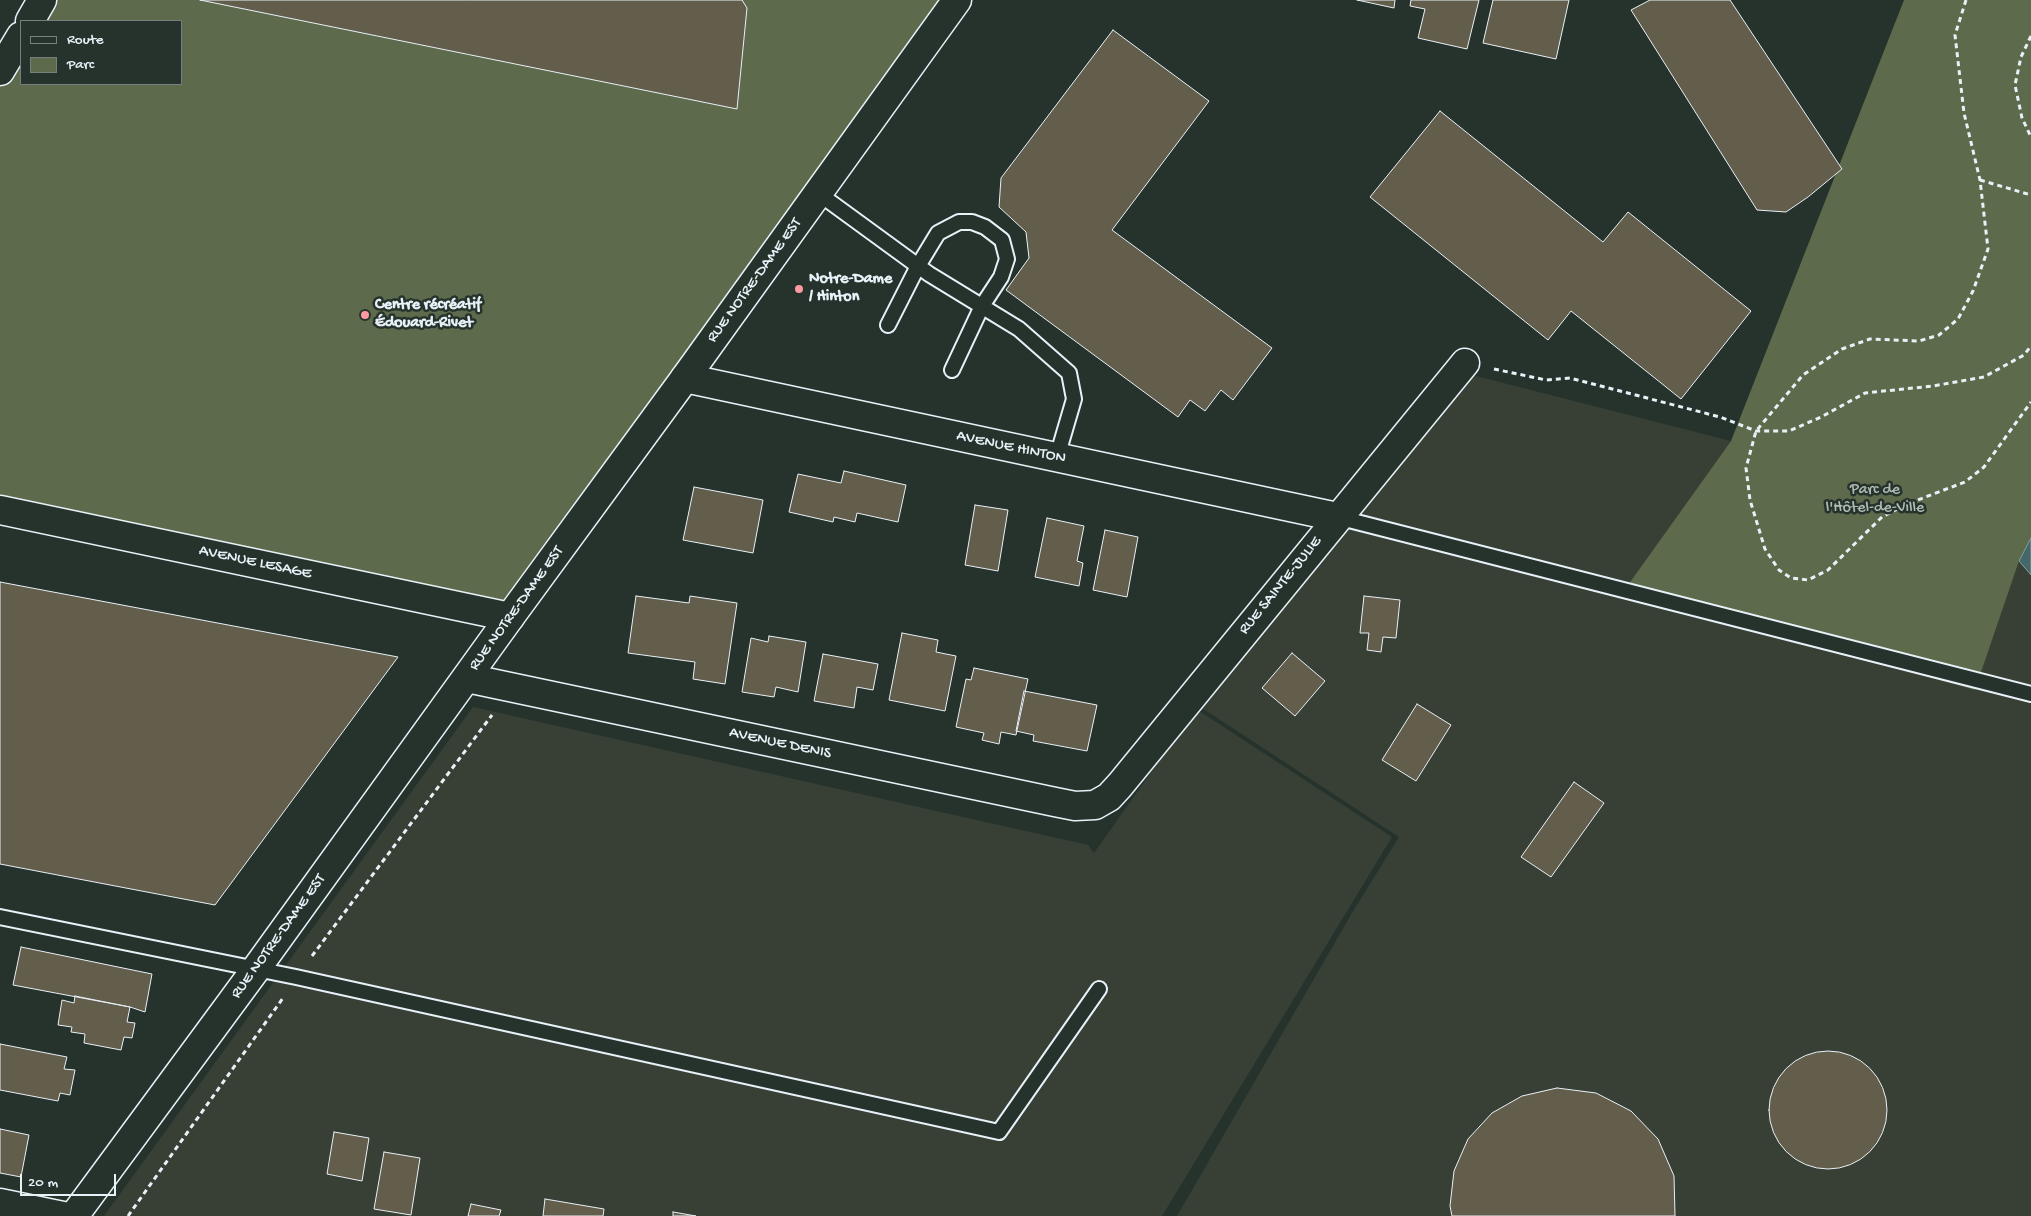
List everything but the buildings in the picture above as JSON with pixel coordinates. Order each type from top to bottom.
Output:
[{"type":"street","points":[[31,20],[42,0]]},
{"type":"street","name":"RUE NOTRE-DAME EST","points":[[74,1216],[256,969],[957,0]]},
{"type":"street","points":[[0,71],[20,38]]},
{"type":"street","name":"RUE SAINTE-JULIE","points":[[1094,805],[1108,797],[1120,785],[1465,362]]},
{"type":"street","name":"AVENUE HINTON","points":[[685,378],[1337,517]]},
{"type":"street","name":"AVENUE LESAGE","points":[[0,510],[510,617]]},
{"type":"street","name":"AVENUE DENIS","points":[[467,678],[1075,806],[1094,805]]},
{"type":"street","points":[[0,1203],[62,1216]]},
{"type":"lane","points":[[818,193],[918,266],[1020,329],[1069,373],[1074,399],[1057,457]]},
{"type":"lane","points":[[888,325],[918,266],[938,233],[959,222],[972,222],[985,227],[1002,240],[1007,259],[1001,277],[982,306],[952,370]]},
{"type":"lane","points":[[1337,517],[2031,694]]},
{"type":"lane","points":[[0,916],[296,977],[999,1132],[1099,989]]},
{"type":"path","points":[[1966,0],[1955,35],[1964,113],[1980,180],[1988,249],[1973,291],[1958,319],[1940,335],[1919,341],[1870,339],[1842,349],[1803,375],[1756,431],[1746,468],[1750,500],[1765,549],[1779,570],[1792,578],[1808,580],[1828,570],[1882,517],[1906,504],[1964,482],[1984,468],[2031,402]]},
{"type":"path","points":[[2031,36],[2021,57],[2015,86],[2022,118],[2031,137]]},
{"type":"path","points":[[1980,180],[2031,195]]},
{"type":"path","points":[[1465,362],[1546,380],[1570,378],[1720,416],[1756,431],[1789,431],[1821,417],[1865,393],[1933,386],[1984,377],[2024,355],[2031,346]]},
{"type":"path","points":[[128,1216],[275,1010],[296,977],[513,688]]},
{"type":"shaded area","points":[[1468,374],[1731,441],[1624,591],[1975,690],[2019,561],[2031,575],[2031,1216],[1177,1216],[1352,913],[1399,837],[1202,708]]},
{"type":"shaded area","points":[[473,707],[1088,845],[1094,853],[1196,709],[1392,837],[1162,1216],[104,1216]]},
{"type":"green space","name":"Centre récréatif Édouard-Rivet","points":[[42,0],[957,0],[510,617],[0,510],[0,71],[20,38],[20,85],[182,85],[182,20],[31,20]]},
{"type":"green space","name":"Parc de l'Hôtel-de-Ville","points":[[1904,0],[2031,0],[2031,538],[2019,561],[1975,690],[1623,592],[1731,441]]},
{"type":"water","points":[[2031,538],[2031,575],[2019,561]]},
{"type":"place","name":"Notre-Dame / Hinton","points":[[799,289]]},
{"type":"place","name":"Centre récréatif Édouard-Rivet","points":[[365,315]]}]
